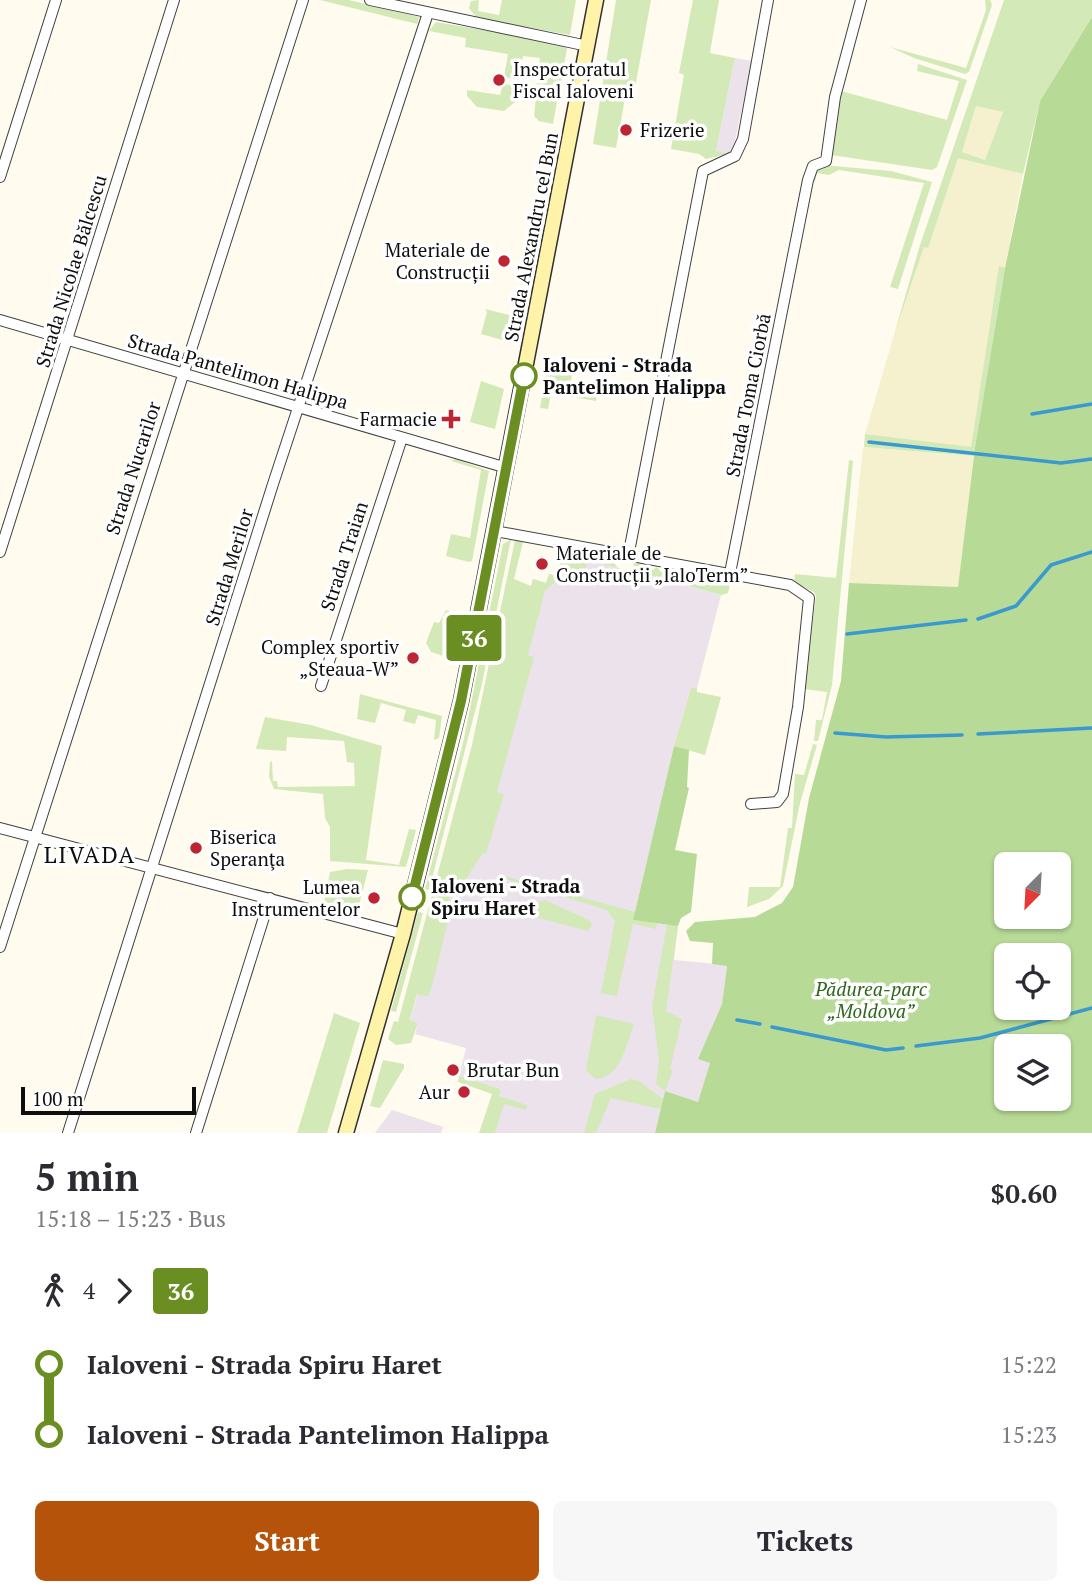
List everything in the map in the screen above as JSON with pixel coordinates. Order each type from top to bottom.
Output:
[{"type":"main road","name":"Strada Alexandru cel Bun","points":[[346,1133],[403,934],[460,710],[596,0]]},
{"type":"street","points":[[0,177],[56,0]]},
{"type":"street","name":"Strada Nicolae Bălcescu","points":[[0,552],[174,0]]},
{"type":"street","name":"Strada Nucarilor","points":[[0,947],[181,373],[303,0]]},
{"type":"street","points":[[370,0],[588,46]]},
{"type":"street","points":[[628,557],[703,171],[735,156],[743,139],[768,0]]},
{"type":"street","name":"Strada Toma Ciorbă","points":[[730,573],[807,180],[813,166],[825,161],[835,97],[861,0]]},
{"type":"street","name":"Strada Merilor","points":[[68,1133],[428,13]]},
{"type":"street","name":"Strada Pantelimon Halippa","points":[[0,320],[507,468]]},
{"type":"street","name":"Strada Traian","points":[[321,686],[402,438]]},
{"type":"street","points":[[495,531],[790,585],[809,598],[811,607],[783,794],[777,802],[751,804]]},
{"type":"street","points":[[0,828],[403,934]]},
{"type":"street","points":[[196,1133],[270,898]]},
{"type":"shaded area","points":[[735,58],[752,61],[733,150],[729,154],[716,152]]},
{"type":"shaded area","points":[[976,106],[1003,112],[985,160],[962,152]]},
{"type":"shaded area","points":[[958,157],[1023,174],[1005,268],[999,267],[971,448],[865,434],[894,335],[924,247],[928,247]]},
{"type":"shaded area","points":[[863,447],[974,456],[958,588],[849,583]]},
{"type":"shaded area","points":[[565,554],[721,595],[697,688],[691,688],[674,746],[633,920],[678,926],[674,960],[727,965],[722,1004],[699,1058],[710,1063],[698,1102],[665,1091],[655,1133],[486,1133],[501,1089],[459,1076],[466,1048],[415,1034],[418,1023],[410,1021],[533,579],[546,583],[549,574],[556,576]]},
{"type":"shaded area","points":[[392,1110],[443,1127],[441,1133],[375,1133]]},
{"type":"green space","points":[[320,0],[349,0],[419,17],[417,24]]},
{"type":"green space","points":[[479,0],[478,11],[499,15],[502,0],[576,0],[570,35],[477,18],[469,8],[471,1]]},
{"type":"green space","points":[[616,0],[651,0],[635,88],[627,87],[616,148],[593,144]]},
{"type":"green space","points":[[693,0],[719,0],[710,53],[735,58],[716,151],[729,154],[706,159],[699,154],[671,149],[684,75],[679,73]]},
{"type":"green space","points":[[985,0],[990,0],[992,5],[969,72],[965,74],[914,58],[890,47],[966,68],[986,10]]},
{"type":"green space","points":[[1004,0],[1092,0],[1092,17],[1040,101],[1023,174],[958,158],[928,248],[924,247],[894,335],[920,245]],"holes":[[[976,106],[1003,112],[985,160],[962,152]]]},
{"type":"green space","name":"Pădurea-parc „Moldova”","points":[[1092,17],[1092,1133],[655,1133],[665,1091],[698,1102],[710,1063],[698,1059],[722,1004],[727,966],[712,964],[713,943],[690,941],[686,931],[695,922],[755,917],[782,903],[793,887],[809,798],[841,681],[849,583],[958,587],[975,448],[1005,268],[1040,101]]},
{"type":"green space","points":[[436,22],[559,43],[567,48],[560,87],[537,84],[540,58],[523,56],[519,80],[504,77],[508,54],[465,47],[466,38],[429,31]]},
{"type":"green space","points":[[918,64],[967,80],[937,167],[932,170],[831,155],[829,151],[841,91],[947,120],[959,81],[917,71]]},
{"type":"green space","points":[[503,84],[518,86],[515,102],[504,111],[477,107],[467,96],[467,90],[500,95]]},
{"type":"green space","points":[[537,86],[559,90],[553,124],[539,121],[534,116]]},
{"type":"green space","points":[[822,165],[891,171],[932,182],[898,289],[890,287],[924,183],[839,170],[829,175],[817,173],[815,182],[811,179],[811,173]]},
{"type":"green space","points":[[999,266],[1005,268],[974,456],[864,447],[865,434],[971,447]]},
{"type":"green space","points":[[485,309],[521,318],[516,344],[481,334],[487,312]]},
{"type":"green space","points":[[547,369],[572,374],[569,393],[589,397],[590,392],[597,393],[596,401],[551,393],[548,409],[540,408]]},
{"type":"green space","points":[[481,381],[504,389],[495,429],[470,422]]},
{"type":"green space","points":[[456,459],[489,471],[472,561],[469,562],[446,556],[451,534],[470,538],[481,470],[451,461]]},
{"type":"green space","points":[[849,460],[853,461],[832,685],[818,741],[814,741],[816,720],[822,720],[827,692],[804,689],[816,596],[814,592],[794,582],[795,574],[836,578]]},
{"type":"green space","points":[[511,539],[481,688],[429,890],[425,889],[463,743],[503,544]]},
{"type":"green space","points":[[515,540],[523,542],[514,579],[531,586],[533,579],[546,583],[549,574],[556,576],[564,550],[612,560],[618,568],[588,560],[583,577],[562,575],[545,591],[528,655],[534,657],[497,792],[504,794],[486,854],[483,853],[456,894],[451,893],[444,914],[450,916],[428,997],[417,994],[410,1020],[418,1023],[411,1043],[396,1045],[388,1039],[394,1021],[398,1022],[472,745]]},
{"type":"green space","points":[[634,562],[646,564],[651,571],[657,567],[661,572],[667,568],[701,580],[707,575],[731,580],[728,593],[721,595],[633,571]]},
{"type":"green space","points":[[446,610],[456,613],[446,657],[431,652],[426,643],[434,622],[439,623]]},
{"type":"green space","points":[[691,688],[697,688],[697,692],[721,697],[705,755],[674,746]]},
{"type":"green space","points":[[360,694],[442,716],[439,738],[434,740],[436,720],[418,715],[415,724],[403,721],[406,710],[381,703],[375,723],[357,719]]},
{"type":"green space","points":[[265,717],[311,725],[382,746],[366,860],[399,865],[409,829],[416,830],[406,867],[330,861],[330,827],[325,818],[323,794],[274,789],[269,777],[270,762],[272,761],[273,781],[277,781],[278,787],[355,786],[354,763],[347,762],[344,741],[287,737],[286,751],[256,749]]},
{"type":"green space","points":[[813,744],[817,745],[800,803],[783,886],[769,899],[747,907],[749,887],[780,887],[788,828],[792,828],[795,774],[804,775]]},
{"type":"green space","points":[[674,746],[689,750],[689,788],[675,850],[697,854],[691,912],[681,918],[678,926],[633,920]]},
{"type":"green space","points":[[347,869],[368,870],[357,913],[323,907],[330,872]]},
{"type":"green space","points":[[501,875],[635,912],[633,920],[657,923],[656,929],[633,924],[617,996],[601,993],[615,921],[607,910],[502,878]]},
{"type":"green space","points":[[545,900],[589,920],[592,925],[588,931],[523,914],[529,904]]},
{"type":"green space","points":[[418,912],[423,913],[396,1012],[391,1011]]},
{"type":"green space","points":[[667,924],[678,926],[666,1011],[682,1019],[670,1069],[673,1070],[665,1091],[656,1084],[659,1061],[652,1006]]},
{"type":"green space","points":[[334,1013],[360,1023],[327,1133],[297,1133]]},
{"type":"green space","points":[[596,1015],[634,1024],[617,1067],[604,1077],[595,1079],[586,1070]]},
{"type":"green space","points":[[383,1060],[404,1064],[404,1068],[380,1108],[370,1106]]},
{"type":"green space","points":[[459,1076],[501,1089],[499,1096],[527,1105],[526,1110],[504,1104],[495,1133],[479,1133],[492,1094],[458,1082]]},
{"type":"green space","points":[[631,1079],[639,1081],[663,1099],[660,1109],[611,1098],[596,1133],[584,1133],[595,1094]]},
{"type":"waterway","points":[[1032,414],[1092,404]]},
{"type":"waterway","points":[[869,442],[1061,463],[1092,459]]},
{"type":"waterway","points":[[978,619],[1016,606],[1051,565],[1092,552]]},
{"type":"waterway","points":[[847,634],[966,620]]},
{"type":"waterway","points":[[978,734],[1092,728]]},
{"type":"waterway","points":[[835,733],[886,737],[962,735]]},
{"type":"waterway","points":[[916,1046],[980,1038],[1092,1008]]},
{"type":"waterway","points":[[737,1020],[760,1024]]},
{"type":"waterway","points":[[772,1027],[886,1050],[903,1048]]},
{"type":"bus line","name":"36","points":[[412,897],[461,701],[524,376]]},
{"type":"place","name":"Inspectoratul Fiscal Ialoveni","points":[[499,80]]},
{"type":"place","name":"Frizerie","points":[[626,130]]},
{"type":"place","name":"Materiale de Construcții","points":[[504,261]]},
{"type":"place","name":"Ialoveni - Strada Pantelimon Halippa","points":[[524,376]]},
{"type":"place","name":"Farmacie","points":[[451,419]]},
{"type":"place","name":"Materiale de Construcții „IaloTerm”","points":[[542,564]]},
{"type":"place","name":"Complex sportiv „Steaua-W”","points":[[413,658]]},
{"type":"place","name":"Biserica Speranţa","points":[[196,848]]},
{"type":"place","name":"Ialoveni - Strada Spiru Haret","points":[[412,897]]},
{"type":"place","name":"Lumea Instrumentelor","points":[[374,898]]},
{"type":"place","name":"Brutar Bun","points":[[453,1070]]},
{"type":"place","name":"Aur","points":[[464,1092]]},
{"type":"district","name":"LIVADA","points":[[90,855]]}]
